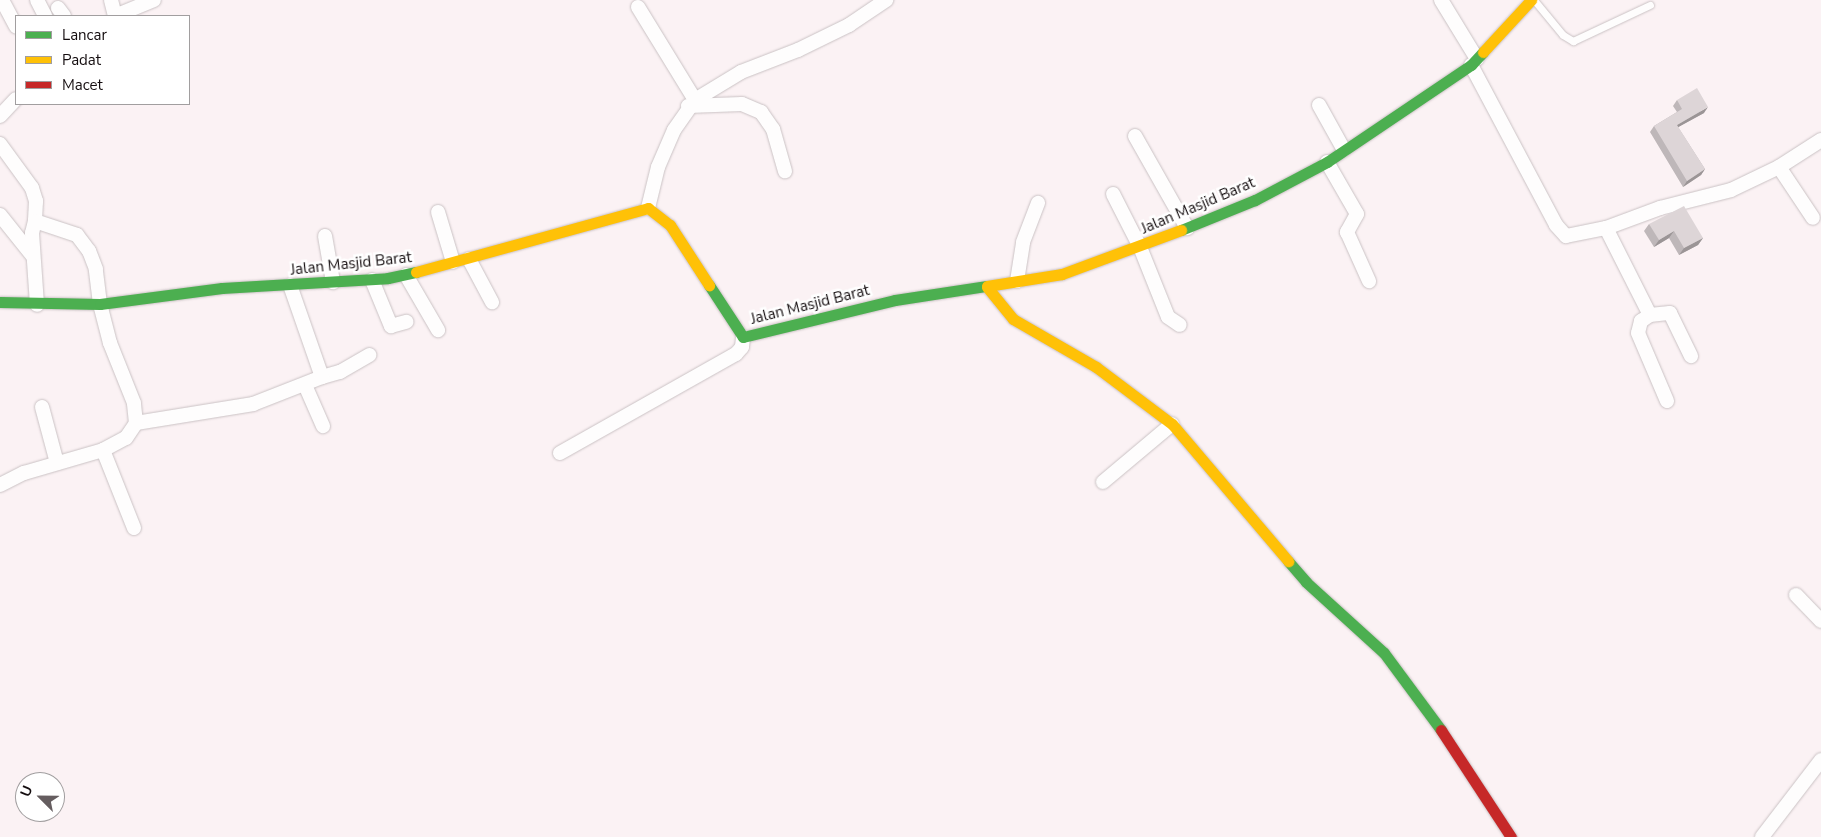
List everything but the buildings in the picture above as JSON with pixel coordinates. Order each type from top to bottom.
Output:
[{"type":"street","points":[[2,0],[15,24]]},
{"type":"street","points":[[37,0],[44,15]]},
{"type":"street","points":[[111,0],[115,15]]},
{"type":"street","points":[[117,15],[154,0]]},
{"type":"street","points":[[648,208],[663,156],[692,103],[741,72],[798,50],[849,25],[886,0]]},
{"type":"street","points":[[1441,0],[1560,232],[1574,236],[1606,228],[1660,208],[1731,190],[1779,167],[1821,140]]},
{"type":"street","name":"Jalan Masjid Barat","points":[[0,302],[37,305],[100,304],[222,288],[372,280],[406,275],[469,259],[648,208],[670,225],[743,337],[895,300],[1062,274],[1140,247],[1255,200],[1327,162],[1474,62],[1533,0]]},
{"type":"street","points":[[638,7],[692,103]]},
{"type":"street","points":[[0,116],[15,100]]},
{"type":"street","points":[[692,103],[742,104],[761,112],[773,128],[785,172]]},
{"type":"street","points":[[1318,105],[1344,150]]},
{"type":"street","points":[[1135,136],[1187,228]]},
{"type":"street","points":[[0,144],[32,188],[36,201],[32,255],[37,305]]},
{"type":"street","points":[[1327,162],[1357,214],[1347,232],[1369,282]]},
{"type":"street","points":[[1779,167],[1813,218]]},
{"type":"street","points":[[1113,194],[1140,247],[1168,318],[1180,325]]},
{"type":"street","points":[[1017,281],[1023,242],[1038,202]]},
{"type":"street","points":[[438,212],[453,262]]},
{"type":"street","points":[[0,215],[32,255]]},
{"type":"street","points":[[0,485],[57,463],[103,450],[126,438],[136,423],[136,408],[114,356],[100,304],[96,269],[84,243],[77,235],[36,221]]},
{"type":"street","points":[[1606,228],[1650,314]]},
{"type":"street","points":[[326,236],[332,282]]},
{"type":"street","points":[[469,259],[492,302]]},
{"type":"street","points":[[406,275],[438,330]]},
{"type":"street","points":[[372,280],[391,326],[406,322]]},
{"type":"street","points":[[290,285],[322,377]]},
{"type":"street","points":[[987,287],[1000,307],[1013,320],[1096,367],[1172,424],[1306,582],[1362,633],[1400,673],[1511,837]]},
{"type":"street","points":[[1667,401],[1638,333],[1641,321],[1650,314],[1670,313],[1691,356]]},
{"type":"street","points":[[560,453],[736,354],[742,347],[743,337]]},
{"type":"street","points":[[136,423],[252,404],[340,372],[369,355]]},
{"type":"street","points":[[305,385],[324,426]]},
{"type":"street","points":[[42,407],[57,463]]},
{"type":"street","points":[[1103,482],[1172,424]]},
{"type":"street","points":[[103,450],[134,528]]},
{"type":"street","points":[[1796,595],[1821,620]]},
{"type":"street","points":[[1762,837],[1821,760]]},
{"type":"lane","points":[[1533,0],[1562,35],[1573,41],[1650,5]]},
{"type":"traffic: fast","points":[[1181,230],[1255,200],[1327,162],[1471,65],[1483,52]]},
{"type":"traffic: fast","points":[[0,302],[100,304],[222,288],[388,278],[416,272]]},
{"type":"traffic: fast","points":[[709,285],[743,337],[895,300],[987,286]]},
{"type":"traffic: fast","points":[[1288,561],[1306,582],[1384,653],[1441,730]]},
{"type":"traffic: slow","points":[[1483,52],[1531,0]]},
{"type":"traffic: slow","points":[[416,272],[648,208],[670,225],[709,285]]},
{"type":"traffic: slow","points":[[987,286],[1062,274],[1181,230]]},
{"type":"traffic: slow","points":[[987,287],[1013,319],[1096,367],[1172,424],[1288,561]]},
{"type":"traffic: jam","points":[[1441,730],[1511,837]]}]
